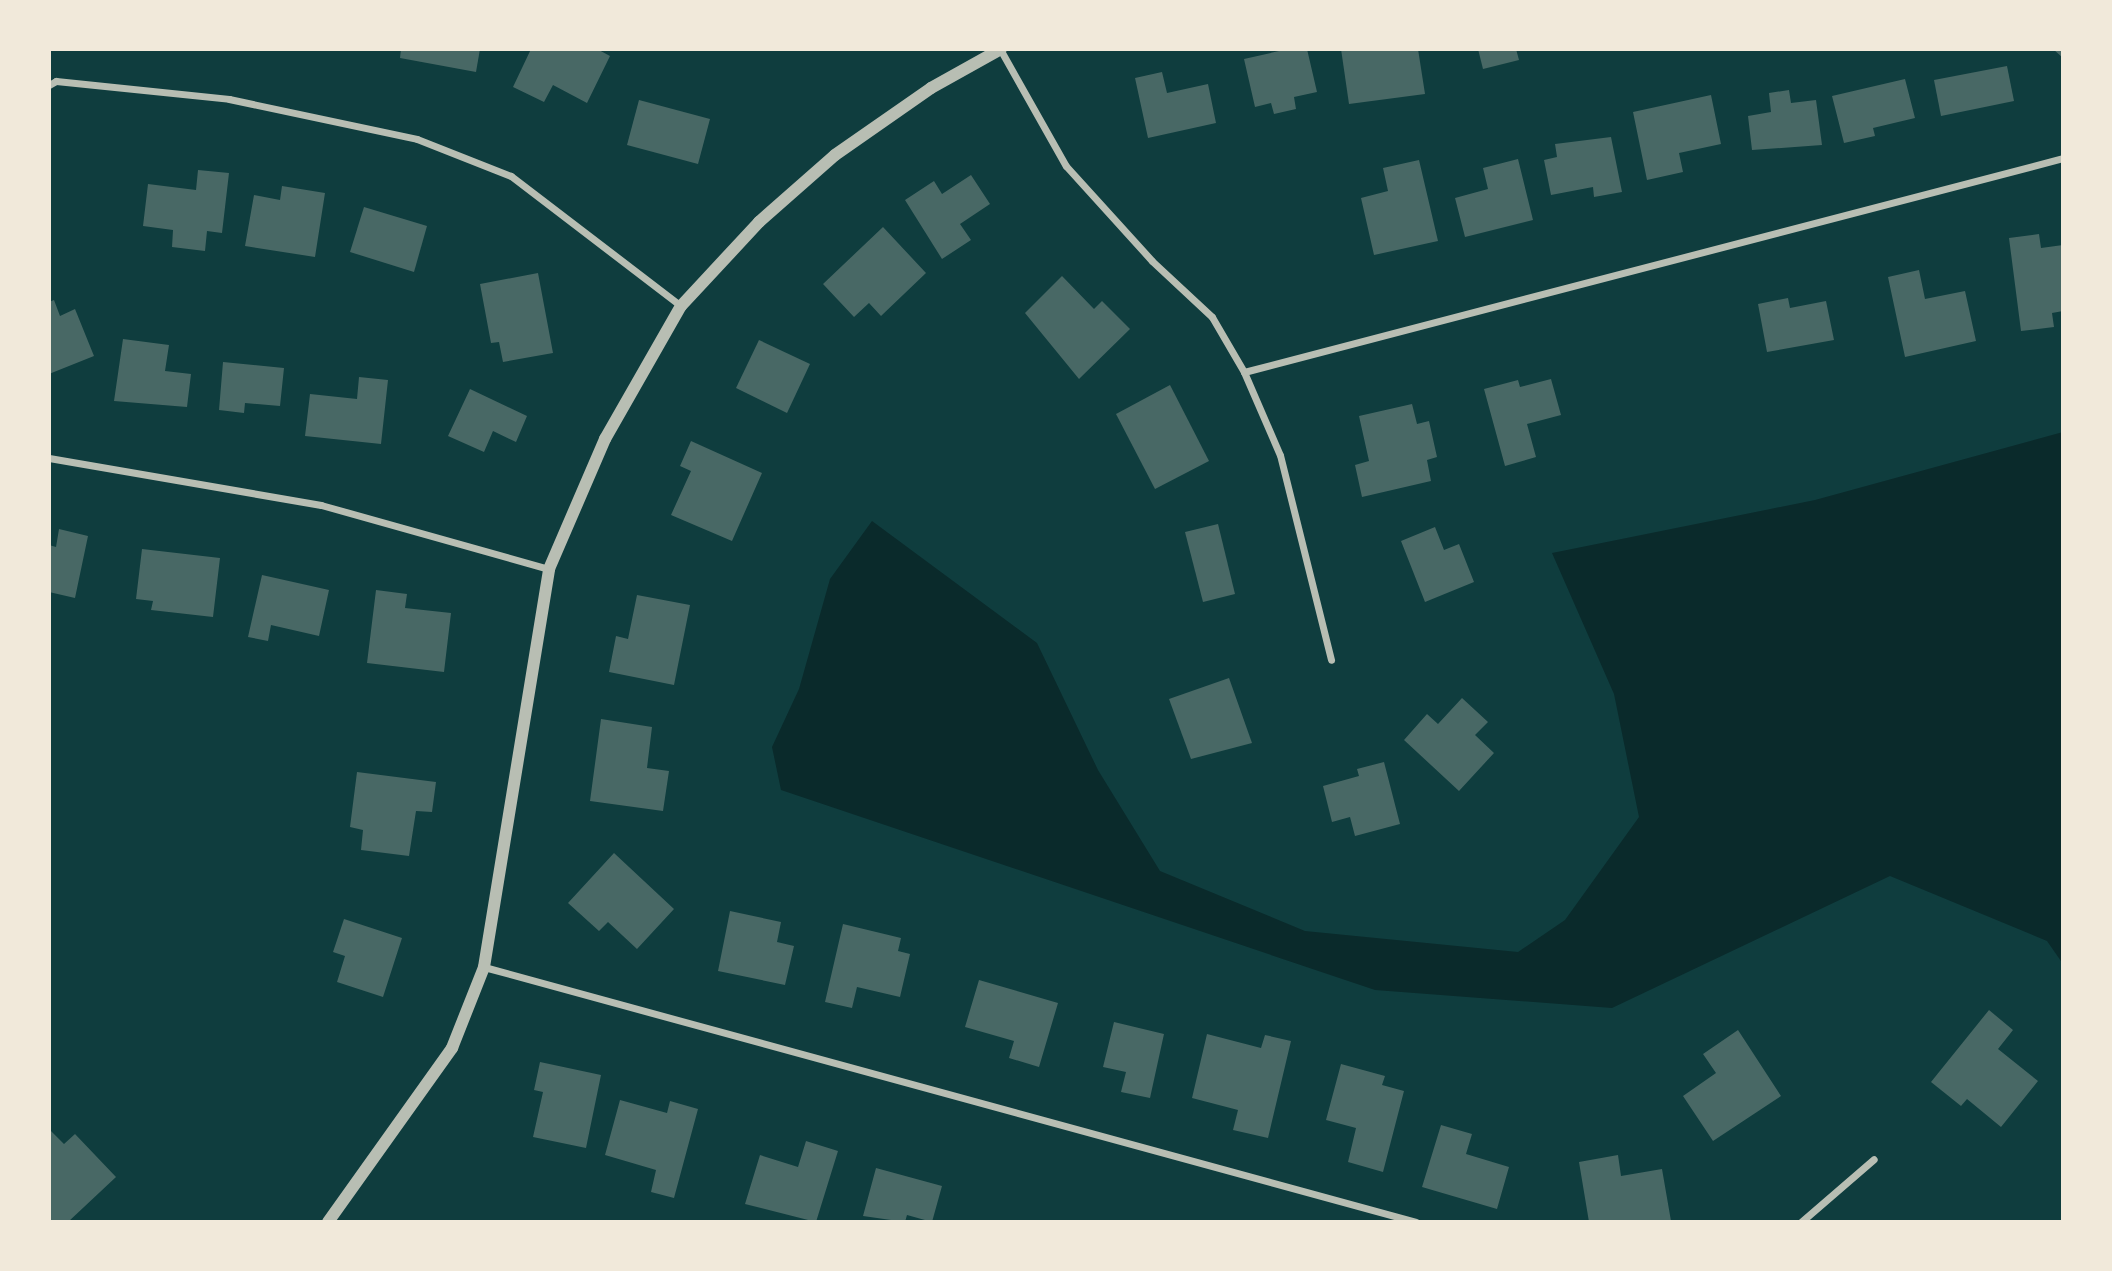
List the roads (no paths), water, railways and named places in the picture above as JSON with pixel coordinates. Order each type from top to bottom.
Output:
[{"type":"street","points":[[328,1222],[452,1048],[484,967],[549,569],[605,439],[681,306],[759,222],[835,155],[931,88],[1001,49],[1066,166],[1152,261],[1212,317],[1244,372],[1280,455],[1331,660]]},
{"type":"street","points":[[49,85],[56,81],[229,99],[417,139],[511,176],[681,306]]},
{"type":"street","points":[[1244,372],[2063,158]]},
{"type":"street","points":[[49,458],[321,505],[549,569]]},
{"type":"street","points":[[484,967],[1416,1222]]},
{"type":"street","points":[[1801,1222],[1874,1159]]},
{"type":"water","points":[[2063,432],[2063,964],[2047,941],[1890,876],[1612,1008],[1375,990],[781,790],[772,747],[799,689],[830,579],[872,521],[1037,643],[1098,770],[1160,871],[1305,931],[1518,952],[1565,920],[1639,817],[1614,694],[1552,553],[1815,500]]}]
